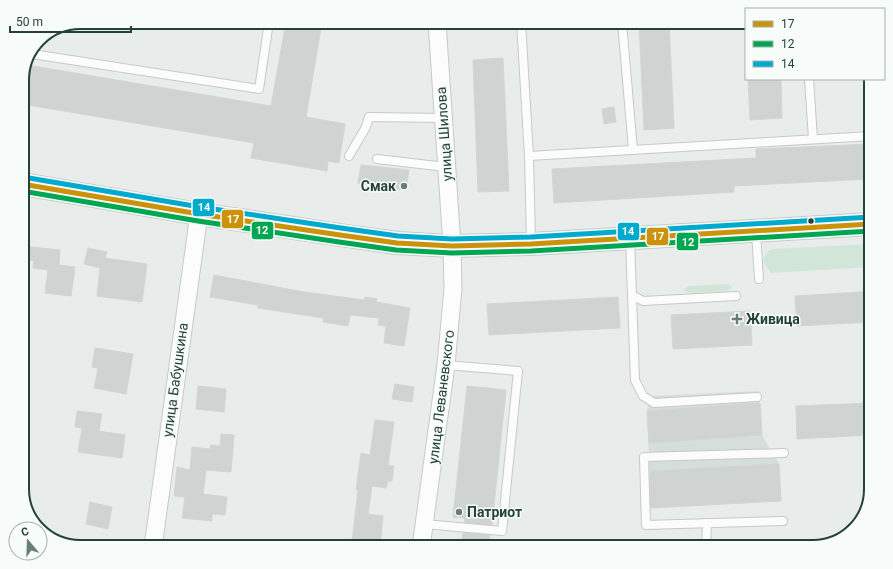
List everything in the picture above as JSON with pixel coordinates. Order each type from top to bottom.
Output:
[{"type":"main road","points":[[29,185],[198,214],[397,243],[452,246],[531,244],[864,224]]},
{"type":"street","name":"улица Шилова","points":[[437,29],[452,246]]},
{"type":"street","name":"улица Бабушкина","points":[[153,540],[198,214]]},
{"type":"street","name":"улица Леваневского","points":[[422,540],[446,365],[453,288],[452,246]]},
{"type":"lane","points":[[36,55],[259,89],[268,29]]},
{"type":"lane","points":[[521,29],[529,156],[531,244]]},
{"type":"lane","points":[[623,29],[633,150]]},
{"type":"lane","points":[[809,80],[813,139]]},
{"type":"lane","points":[[349,156],[369,117],[443,118]]},
{"type":"lane","points":[[529,156],[864,136]]},
{"type":"lane","points":[[377,159],[446,167]]},
{"type":"lane","points":[[755,231],[759,278]]},
{"type":"lane","points":[[630,238],[635,380],[643,396],[654,402],[757,397]]},
{"type":"lane","points":[[632,296],[643,301],[736,296]]},
{"type":"lane","points":[[424,524],[502,531],[518,371],[446,365]]},
{"type":"lane","points":[[784,454],[644,457],[646,525],[784,521]]},
{"type":"lane","points":[[706,540],[707,523]]},
{"type":"shaded area","points":[[759,391],[762,435],[779,464],[781,501],[651,508],[647,411],[650,396]]},
{"type":"green space","points":[[864,244],[864,267],[771,273],[764,264],[763,259],[768,251],[773,249]]},
{"type":"green space","points":[[728,284],[732,287],[728,291],[688,293],[684,290],[688,286]]},
{"type":"building","points":[[285,29],[321,29],[306,117],[345,124],[339,163],[328,161],[327,171],[251,158],[254,143],[29,105],[29,77],[31,66],[271,106]]},
{"type":"building","points":[[639,29],[669,29],[674,128],[644,130]]},
{"type":"building","points":[[503,58],[509,191],[478,192],[473,60]]},
{"type":"building","points":[[748,80],[781,80],[782,118],[750,120]]},
{"type":"building","points":[[614,107],[616,122],[604,124],[602,109]]},
{"type":"building","points":[[864,144],[864,179],[734,186],[734,192],[554,203],[552,169],[756,158],[756,149]]},
{"type":"building","points":[[361,165],[409,170],[406,190],[358,183]]},
{"type":"building","points":[[29,247],[60,250],[59,265],[75,267],[71,296],[45,293],[48,270],[33,268],[34,261],[29,260]]},
{"type":"building","points":[[88,248],[107,252],[105,258],[147,264],[142,302],[97,296],[100,268],[84,264]]},
{"type":"building","points":[[214,275],[304,292],[364,300],[365,297],[377,299],[376,302],[410,308],[404,346],[384,343],[386,326],[378,325],[379,318],[350,315],[348,326],[323,322],[324,318],[258,308],[258,305],[210,297]]},
{"type":"building","points":[[864,292],[864,322],[797,326],[795,296]]},
{"type":"building","points":[[618,297],[620,328],[489,335],[487,304]]},
{"type":"building","points":[[750,311],[752,345],[673,349],[671,315]]},
{"type":"building","points":[[95,348],[133,354],[126,394],[94,388],[98,368],[92,367]]},
{"type":"building","points":[[395,384],[414,387],[412,402],[392,399]]},
{"type":"building","points":[[198,386],[226,389],[224,412],[196,409]]},
{"type":"building","points":[[467,386],[506,390],[492,525],[464,522],[465,518],[453,517]]},
{"type":"building","points":[[760,403],[762,435],[649,443],[647,411]]},
{"type":"building","points":[[864,403],[864,435],[797,439],[796,406]]},
{"type":"building","points":[[77,411],[102,414],[99,431],[125,435],[122,458],[78,452],[82,428],[75,427]]},
{"type":"building","points":[[375,420],[394,422],[388,465],[394,466],[392,481],[388,481],[386,488],[372,486],[368,514],[383,516],[381,540],[352,540],[358,490],[356,490],[361,453],[370,455]]},
{"type":"building","points":[[221,434],[234,435],[231,472],[206,470],[203,494],[227,497],[225,515],[212,514],[212,521],[182,518],[185,497],[174,496],[177,467],[190,470],[192,447],[210,449],[211,445],[220,446]]},
{"type":"building","points":[[779,464],[781,501],[651,508],[650,471]]},
{"type":"building","points":[[90,502],[112,507],[108,529],[86,524]]},
{"type":"building","points":[[463,533],[490,535],[490,540],[462,540]]},
{"type":"transit line","name":"14","points":[[29,178],[200,207],[341,228],[398,236],[452,239],[531,237],[864,217]]},
{"type":"transit line","name":"17","points":[[29,185],[199,214],[340,235],[397,243],[452,246],[531,244],[864,224]]},
{"type":"transit line","name":"12","points":[[29,192],[198,221],[339,242],[396,250],[452,253],[531,251],[864,231]]},
{"type":"place","name":"Смак","points":[[404,186]]},
{"type":"place","name":"Живица","points":[[737,319]]},
{"type":"place","name":"Патриот","points":[[459,512]]}]
